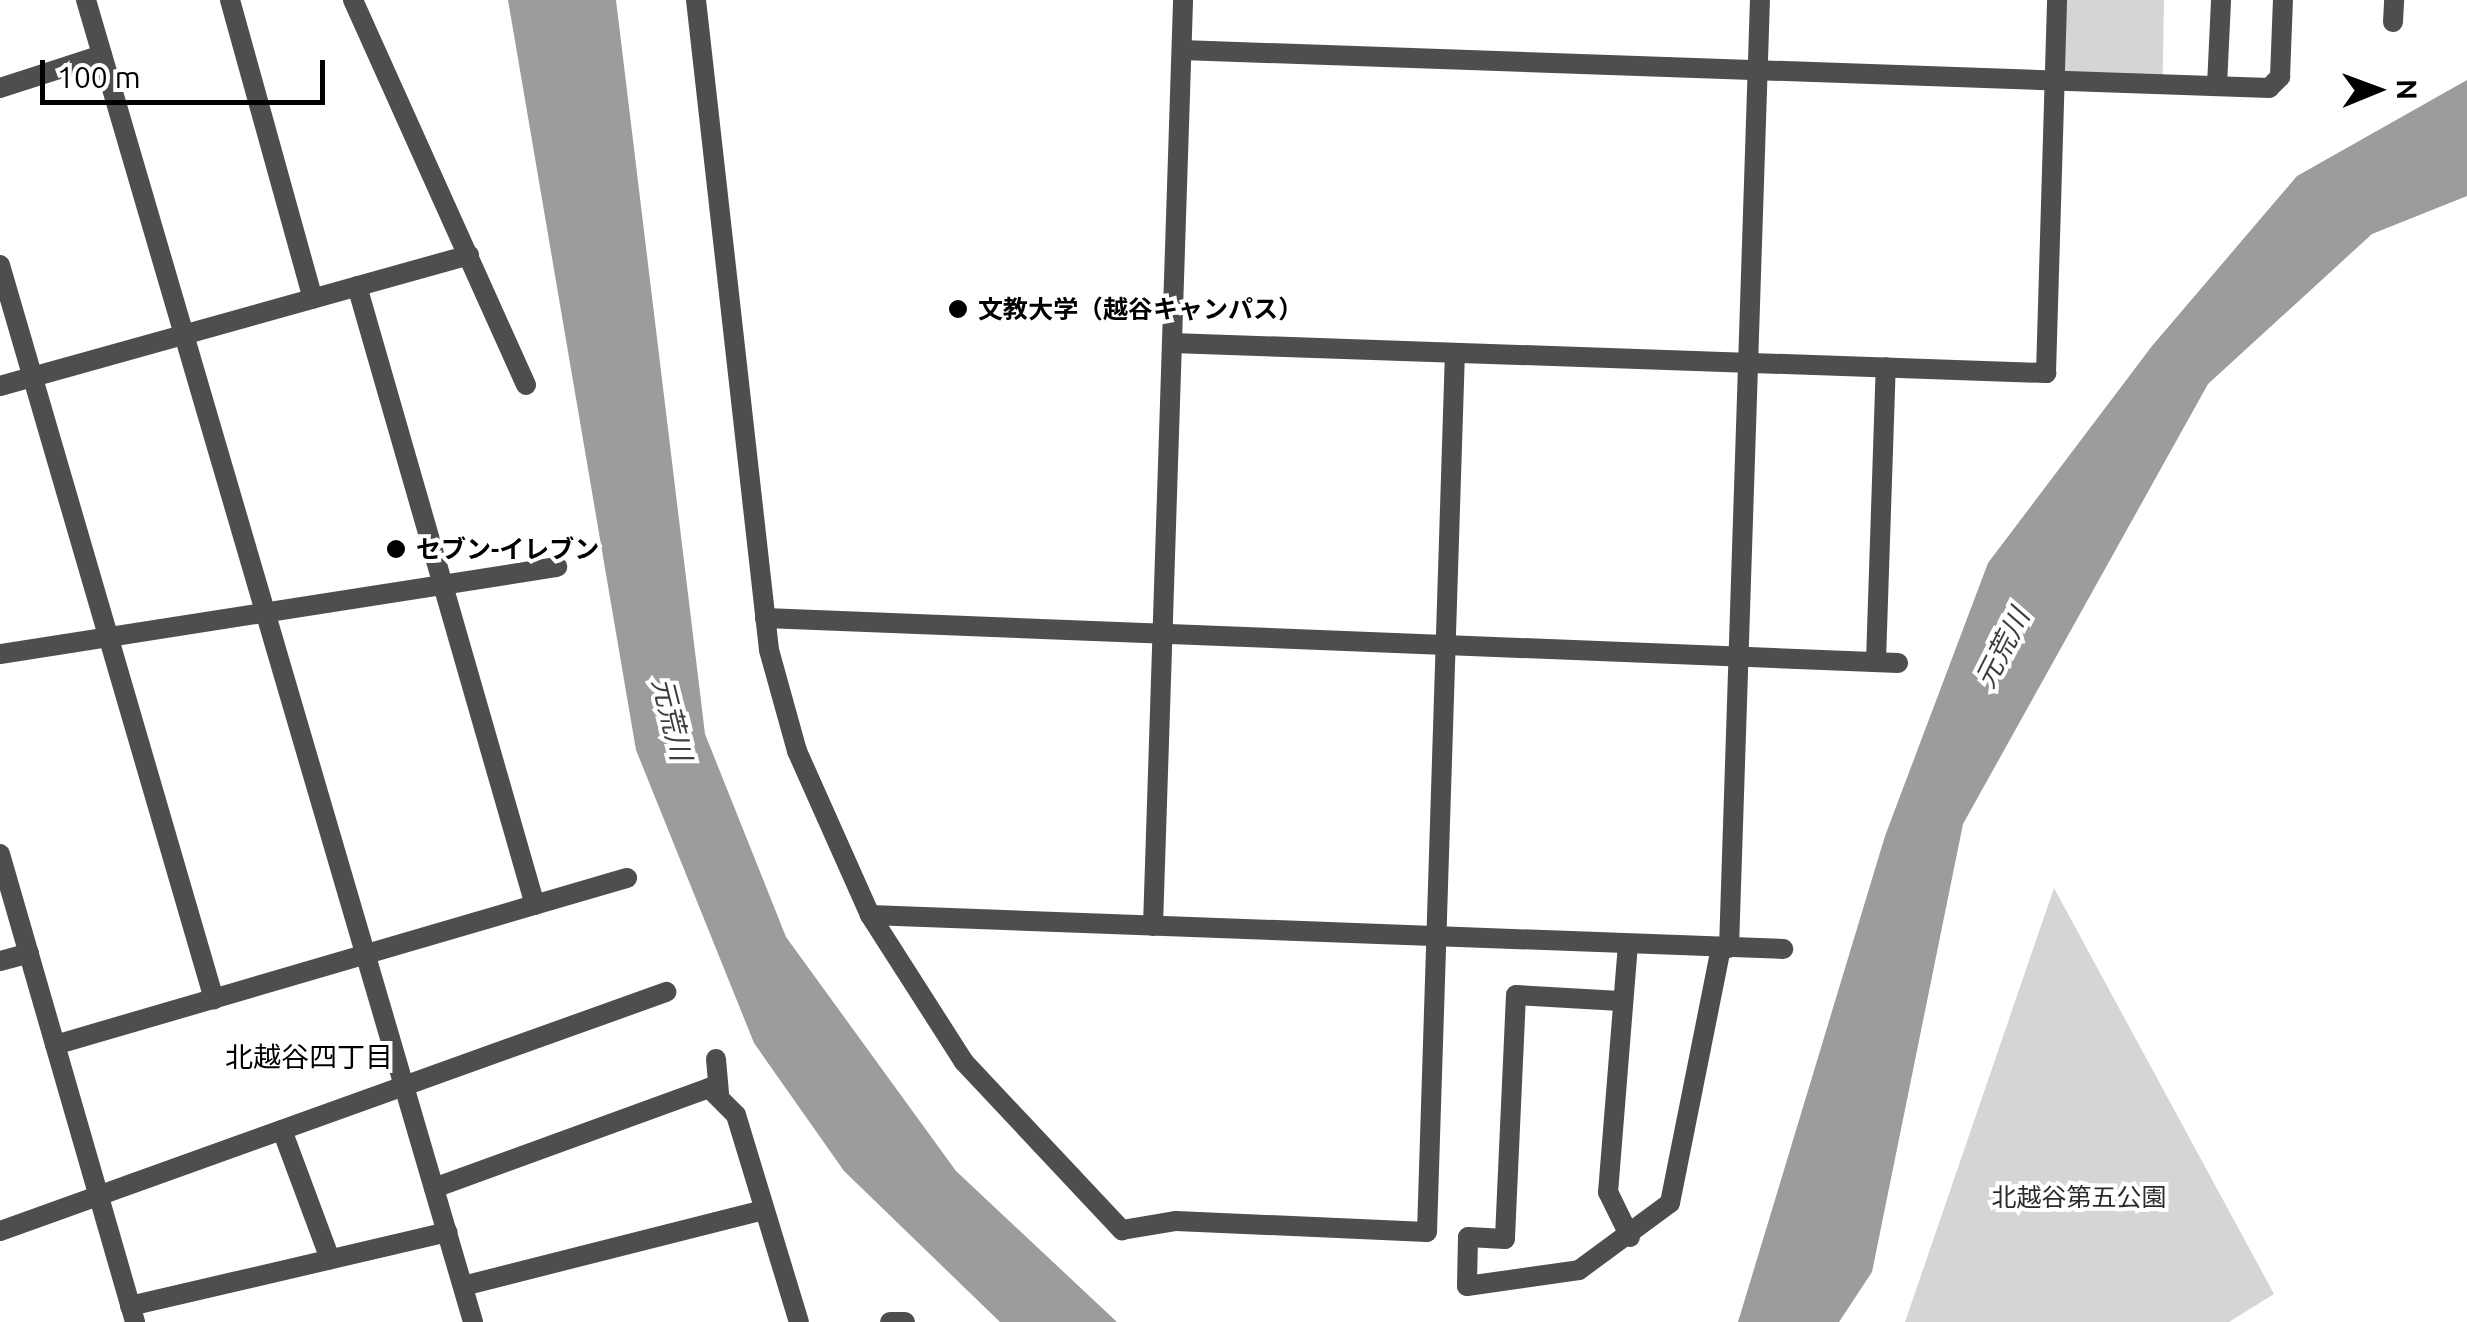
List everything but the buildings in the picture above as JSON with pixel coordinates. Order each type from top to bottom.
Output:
[{"type":"street","points":[[86,0],[474,1322]]},
{"type":"street","points":[[230,0],[313,298]]},
{"type":"street","points":[[353,0],[526,386]]},
{"type":"street","points":[[696,0],[766,618],[797,751],[870,916],[964,1062],[1122,1230],[1176,1221],[1428,1232],[1433,936],[1456,353]]},
{"type":"street","points":[[1153,926],[1183,0]]},
{"type":"street","points":[[1620,1001],[1516,996],[1505,1239],[1468,1236],[1467,1286],[1579,1270],[1630,1237],[1679,1186],[1725,948],[1760,0]]},
{"type":"street","points":[[1172,343],[2046,372],[2058,0]]},
{"type":"street","points":[[2218,86],[2222,0]]},
{"type":"street","points":[[1182,50],[2270,88],[2280,77],[2283,0]]},
{"type":"street","points":[[2394,0],[2394,22]]},
{"type":"street","points":[[0,88],[102,55]]},
{"type":"street","points":[[0,386],[469,255]]},
{"type":"street","points":[[0,265],[214,999]]},
{"type":"street","points":[[358,286],[535,905]]},
{"type":"street","points":[[1876,661],[1886,367]]},
{"type":"street","points":[[0,654],[557,568]]},
{"type":"street","points":[[766,618],[1898,662]]},
{"type":"street","points":[[0,854],[132,1314],[447,1232]]},
{"type":"street","points":[[56,1046],[627,878]]},
{"type":"street","points":[[870,916],[1783,949]]},
{"type":"street","points":[[1628,944],[1620,1001],[1608,1192],[1630,1237]]},
{"type":"street","points":[[0,961],[29,953]]},
{"type":"street","points":[[0,1232],[666,992]]},
{"type":"street","points":[[716,1058],[722,1091],[736,1116],[799,1322]]},
{"type":"street","points":[[434,1188],[709,1088],[722,1091]]},
{"type":"street","points":[[282,1130],[330,1260]]},
{"type":"street","points":[[463,1286],[763,1210]]},
{"type":"street","points":[[890,1322],[905,1322]]},
{"type":"green space","points":[[2060,0],[2164,0],[2163,79],[2059,77]]},
{"type":"green space","name":"北越谷第五公園","points":[[2054,888],[2274,1294],[2229,1322],[1905,1322]]},
{"type":"water","name":"元荒川","points":[[508,0],[616,0],[705,734],[786,937],[956,1171],[1117,1322],[1000,1322],[844,1171],[754,1043],[636,750]]},
{"type":"water","name":"元荒川","points":[[2467,80],[2467,196],[2372,234],[2208,384],[1963,824],[1872,1272],[1839,1322],[1738,1322],[1885,836],[1988,563],[2152,346],[2297,176]]},
{"type":"place","name":"文教大学（越谷キャンパス）","points":[[958,309]]},
{"type":"place","name":"セブン-イレブン","points":[[396,549]]},
{"type":"district","name":"北越谷四丁目","points":[[309,1057]]}]
